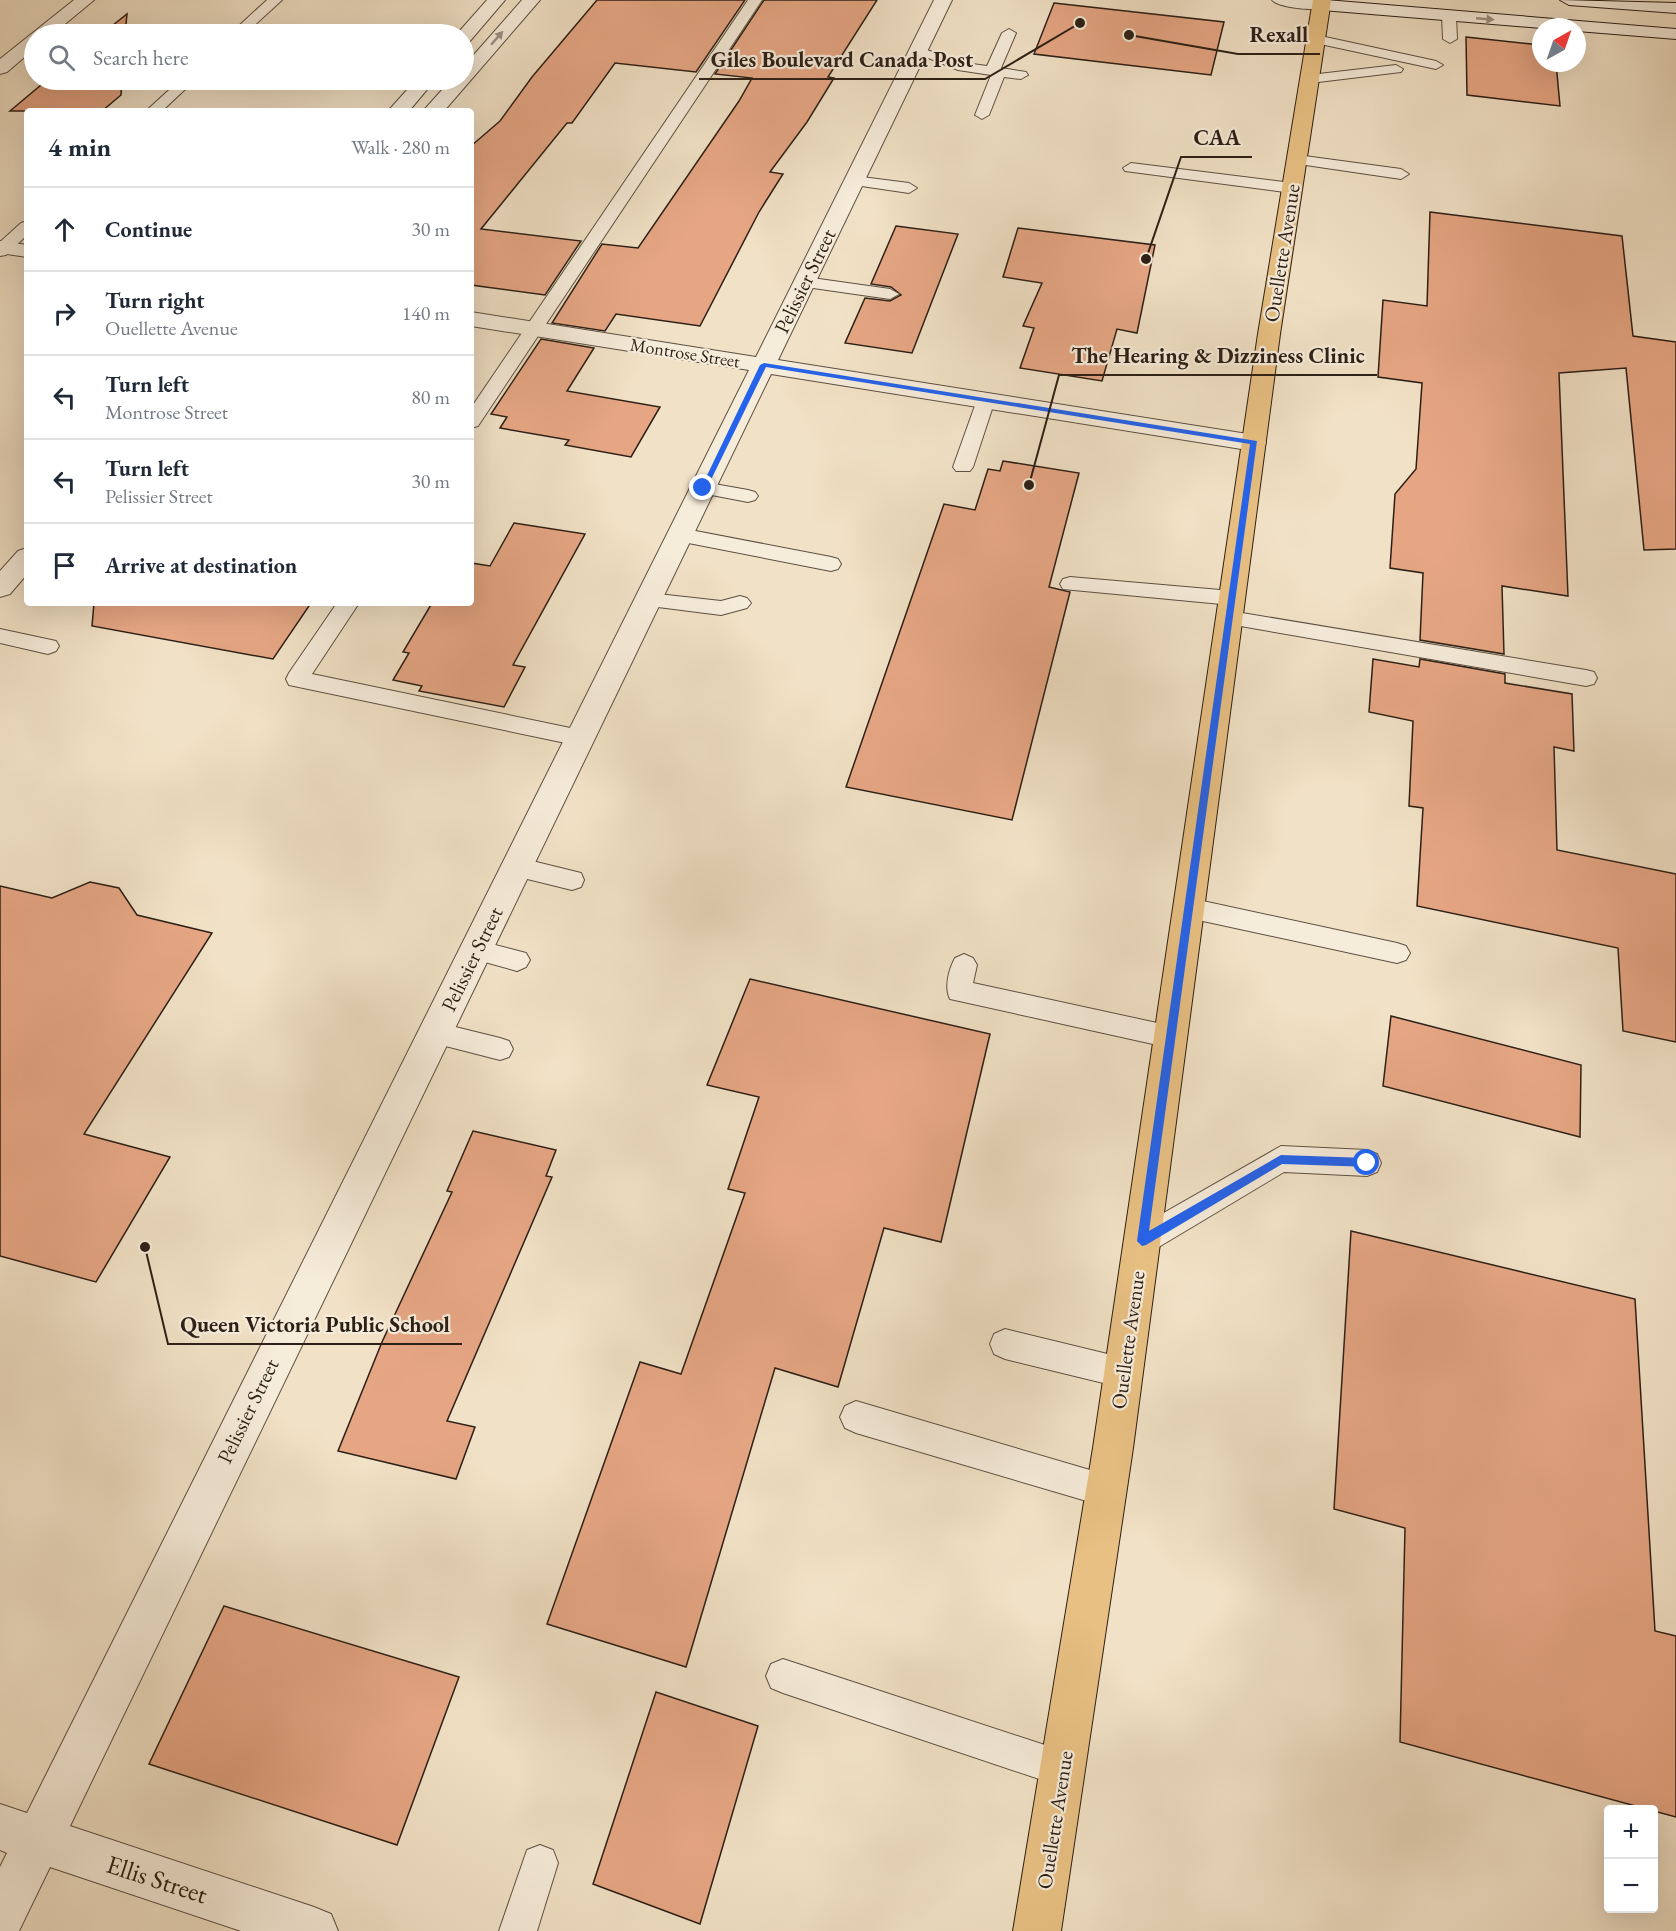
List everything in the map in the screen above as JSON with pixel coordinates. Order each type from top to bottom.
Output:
[{"type":"main road","name":"Ouellette Avenue","points":[[1037,1931],[1107,1491],[1254,443],[1322,2]]},
{"type":"street","points":[[55,24],[85,0]]},
{"type":"street","points":[[474,25],[495,0]]},
{"type":"street","points":[[474,64],[531,0]]},
{"type":"street","name":"Pelissier Street","points":[[0,1918],[19,1834],[435,1033],[943,0]]},
{"type":"street","points":[[1281,0],[1676,34]]},
{"type":"street","points":[[1569,0],[1676,8]]},
{"type":"street","points":[[0,68],[24,48]]},
{"type":"street","points":[[401,108],[417,90]]},
{"type":"street","points":[[437,108],[452,90]]},
{"type":"street","points":[[1,248],[24,251]]},
{"type":"street","name":"Montrose Street","points":[[474,319],[1254,443]]},
{"type":"street","points":[[0,588],[24,560]]},
{"type":"street","name":"Ellis Street","points":[[19,1834],[314,1931]]},
{"type":"lane","points":[[248,24],[275,0]]},
{"type":"lane","points":[[474,418],[754,0]]},
{"type":"lane","points":[[1449,16],[1450,39]]},
{"type":"lane","points":[[982,115],[1009,33]]},
{"type":"lane","points":[[1316,39],[1436,65]]},
{"type":"lane","points":[[918,51],[963,67],[1022,75]]},
{"type":"lane","points":[[1310,79],[1396,69]]},
{"type":"lane","points":[[156,108],[177,90]]},
{"type":"lane","points":[[1131,168],[1294,174],[1401,174]]},
{"type":"lane","points":[[854,181],[909,188]]},
{"type":"lane","points":[[1,248],[24,229]]},
{"type":"lane","points":[[805,282],[890,294]]},
{"type":"lane","points":[[963,467],[986,400]]},
{"type":"lane","points":[[703,488],[748,496]]},
{"type":"lane","points":[[680,535],[831,564]]},
{"type":"lane","points":[[1070,584],[1231,608],[1586,678]]},
{"type":"lane","points":[[649,600],[721,608],[740,603]]},
{"type":"lane","points":[[346,606],[297,679],[580,738]]},
{"type":"lane","points":[[0,636],[48,646]]},
{"type":"lane","points":[[516,867],[572,880]]},
{"type":"lane","points":[[1189,908],[1396,953]]},
{"type":"lane","points":[[476,950],[517,960]]},
{"type":"lane","points":[[964,964],[959,991],[1171,1037]]},
{"type":"lane","points":[[435,1033],[500,1049]]},
{"type":"lane","points":[[1142,1241],[1281,1159],[1367,1163]]},
{"type":"lane","points":[[1005,1344],[1124,1373]]},
{"type":"lane","points":[[856,1416],[1107,1491]]},
{"type":"lane","points":[[783,1676],[1063,1769]]},
{"type":"lane","points":[[518,1931],[540,1863]]},
{"type":"building","points":[[597,0],[745,0],[696,72],[615,63],[572,123],[567,123],[481,229],[581,241],[545,295],[474,285],[474,143],[500,121],[532,77]]},
{"type":"building","points":[[764,0],[877,0],[828,77],[834,78],[807,122],[770,172],[783,174],[759,212],[700,326],[616,314],[605,331],[552,323],[602,244],[638,248],[739,101],[752,78],[715,74]]},
{"type":"building","points":[[1054,3],[1224,22],[1211,75],[1034,54]]},
{"type":"building","points":[[127,14],[126,24],[114,24]]},
{"type":"building","points":[[1466,37],[1532,44],[1532,72],[1557,72],[1560,106],[1467,95]]},
{"type":"building","points":[[35,90],[121,90],[121,95],[106,108],[24,108],[24,111],[10,111]]},
{"type":"building","points":[[1430,212],[1622,236],[1633,336],[1676,342],[1676,549],[1644,550],[1626,368],[1559,373],[1568,596],[1502,586],[1504,654],[1420,640],[1423,573],[1390,568],[1395,494],[1416,469],[1422,383],[1378,377],[1383,300],[1427,306]]},
{"type":"building","points":[[896,226],[958,234],[912,353],[845,343],[865,298],[890,301],[901,295],[891,287],[871,284]]},
{"type":"building","points":[[1018,228],[1155,245],[1137,333],[1117,329],[1102,381],[1020,368],[1034,328],[1023,326],[1042,283],[1003,277]]},
{"type":"building","points":[[541,339],[594,348],[567,391],[660,407],[631,457],[565,445],[569,440],[500,428],[507,417],[491,414]]},
{"type":"building","points":[[1003,461],[1079,473],[1049,587],[1070,592],[1012,820],[846,787],[944,504],[975,510],[988,469],[1000,471]]},
{"type":"building","points":[[514,523],[585,534],[513,665],[525,667],[504,707],[419,691],[422,686],[393,680],[409,653],[403,652],[430,606],[474,606],[474,563],[490,566]]},
{"type":"building","points":[[94,606],[309,606],[273,659],[92,626]]},
{"type":"building","points":[[1373,659],[1419,667],[1420,659],[1505,674],[1505,683],[1572,694],[1574,751],[1554,747],[1557,850],[1676,874],[1676,1042],[1623,1031],[1618,948],[1417,906],[1423,808],[1409,806],[1413,721],[1369,712]]},
{"type":"building","points":[[90,882],[119,888],[137,915],[212,933],[84,1134],[170,1157],[96,1282],[0,1256],[0,886],[52,898]]},
{"type":"building","points":[[750,979],[990,1034],[941,1242],[884,1228],[838,1387],[775,1368],[686,1667],[547,1624],[640,1362],[681,1374],[745,1193],[728,1189],[759,1097],[707,1085]]},
{"type":"building","points":[[1391,1016],[1581,1065],[1580,1137],[1383,1086]]},
{"type":"building","points":[[473,1131],[556,1150],[546,1176],[552,1177],[447,1421],[475,1427],[456,1479],[338,1451],[382,1342],[452,1192],[447,1191]]},
{"type":"building","points":[[1351,1231],[1635,1299],[1655,1631],[1676,1636],[1676,1817],[1658,1812],[1658,1805],[1632,1805],[1400,1742],[1405,1528],[1334,1509]]},
{"type":"building","points":[[224,1606],[459,1677],[397,1845],[149,1764]]},
{"type":"building","points":[[656,1692],[758,1726],[700,1924],[593,1884]]},
{"type":"place","name":"Giles Boulevard Canada Post","points":[[1080,23]]},
{"type":"place","name":"Rexall","points":[[1129,35]]},
{"type":"place","name":"CAA","points":[[1146,259]]},
{"type":"place","name":"The Hearing & Dizziness Clinic","points":[[1029,485]]},
{"type":"place","name":"Queen Victoria Public School","points":[[145,1247]]},
{"type":"route","points":[[703,488],[764,365],[1254,443],[1142,1241],[1281,1159],[1367,1163]]}]
